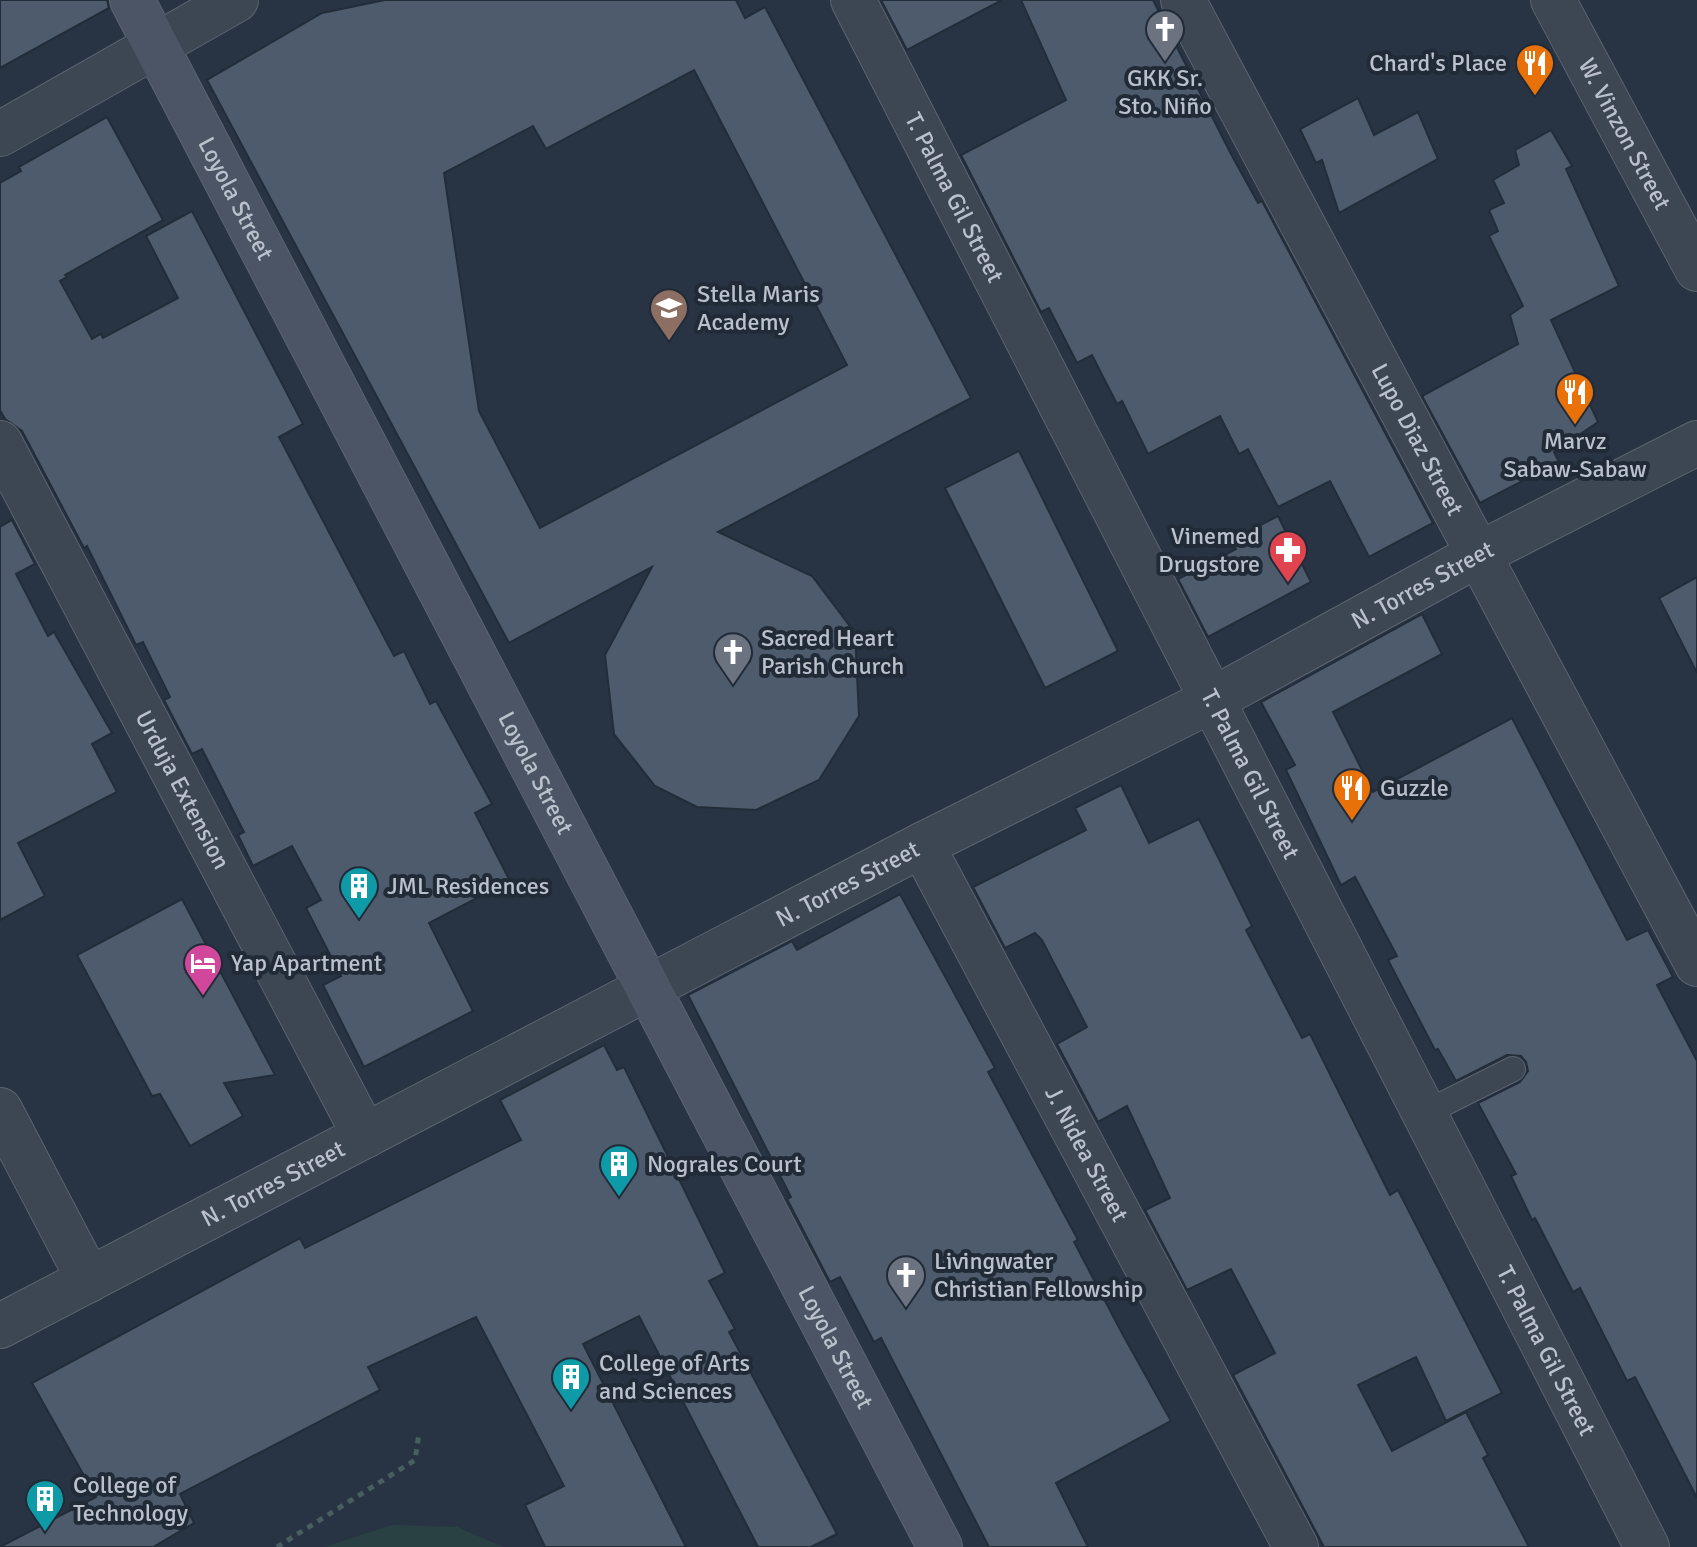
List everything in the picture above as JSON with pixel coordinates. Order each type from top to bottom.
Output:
[{"type":"main road","name":"Loyola Street","points":[[132,0],[940,1547]]},
{"type":"street","points":[[0,134],[236,0]]},
{"type":"street","name":"T. Palma Gil Street","points":[[853,0],[1210,701],[1647,1547]]},
{"type":"street","name":"Lupo Diaz Street","points":[[1183,0],[1697,964]]},
{"type":"street","name":"W. Vinzon Street","points":[[1553,0],[1697,269]]},
{"type":"street","name":"Urduja Extension","points":[[0,443],[365,1136]]},
{"type":"street","name":"N. Torres Street","points":[[0,1326],[922,845],[1210,701],[1479,554],[1697,443]]},
{"type":"street","name":"J. Nidea Street","points":[[922,845],[1296,1547]]},
{"type":"street","points":[[0,1110],[89,1280]]},
{"type":"lane","points":[[1423,1114],[1513,1069]]},
{"type":"path","points":[[277,1547],[415,1460],[419,1433]]},
{"type":"green space","points":[[392,1525],[457,1527],[503,1547],[325,1547]]},
{"type":"building","points":[[0,0],[107,0],[109,8],[0,68]]},
{"type":"building","points":[[385,0],[736,0],[745,18],[765,7],[971,398],[718,532],[812,576],[855,633],[859,716],[819,780],[756,810],[697,807],[655,786],[614,734],[605,655],[652,567],[509,643],[207,80],[322,13]],"holes":[[[694,70],[847,365],[540,528],[479,411],[444,173],[533,126],[546,149]]]},
{"type":"building","points":[[881,0],[1002,0],[907,50]]},
{"type":"building","points":[[1021,0],[1153,0],[1231,154],[1258,203],[1262,201],[1433,523],[1369,557],[1330,481],[1278,507],[1248,449],[1239,454],[1220,416],[1148,454],[1122,401],[1117,404],[1092,355],[1077,363],[1049,308],[1041,312],[961,155],[1066,100]]},
{"type":"building","points":[[1358,98],[1374,135],[1418,112],[1438,159],[1339,213],[1322,160],[1316,163],[1300,129]]},
{"type":"building","points":[[107,117],[163,220],[65,275],[67,277],[60,281],[92,339],[101,334],[103,338],[178,298],[146,236],[192,211],[303,424],[279,437],[394,656],[404,651],[430,704],[436,701],[492,804],[475,813],[510,881],[429,923],[473,1011],[364,1067],[323,985],[341,976],[306,908],[321,900],[292,846],[253,866],[238,835],[244,832],[202,749],[192,754],[164,700],[170,697],[143,642],[136,645],[87,546],[84,548],[22,431],[5,419],[0,410],[0,183],[21,171],[19,167]]},
{"type":"building","points":[[1551,130],[1572,166],[1566,169],[1619,286],[1551,320],[1598,422],[1554,452],[1559,462],[1480,503],[1422,396],[1518,344],[1510,315],[1523,306],[1489,236],[1498,231],[1489,210],[1504,203],[1493,180],[1519,165],[1515,150]]},
{"type":"building","points":[[1019,451],[1118,651],[1045,688],[945,488]]},
{"type":"building","points":[[1278,516],[1311,582],[1208,637],[1178,579],[1236,549],[1231,540]]},
{"type":"building","points":[[12,520],[35,564],[16,574],[48,636],[54,632],[112,733],[92,744],[117,792],[18,843],[45,896],[0,920],[0,527]]},
{"type":"building","points":[[1697,577],[1697,673],[1659,598]]},
{"type":"building","points":[[1422,614],[1442,654],[1333,712],[1373,792],[1512,718],[1627,940],[1648,930],[1673,977],[1657,985],[1697,1061],[1697,1498],[1635,1377],[1627,1381],[1580,1288],[1573,1292],[1535,1218],[1532,1220],[1511,1176],[1516,1174],[1478,1103],[1520,1082],[1528,1071],[1526,1062],[1521,1056],[1507,1055],[1456,1081],[1438,1049],[1435,1050],[1388,960],[1397,956],[1355,877],[1341,885],[1286,770],[1295,765],[1261,702]]},
{"type":"building","points":[[1121,785],[1149,843],[1199,819],[1252,926],[1246,930],[1302,1038],[1310,1034],[1390,1195],[1398,1190],[1502,1393],[1446,1421],[1416,1357],[1358,1385],[1392,1451],[1466,1412],[1488,1455],[1483,1458],[1529,1547],[1324,1547],[1233,1375],[1275,1353],[1231,1269],[1187,1290],[1145,1210],[1170,1198],[1127,1106],[1098,1122],[1057,1044],[1087,1027],[1042,940],[1035,933],[1005,948],[973,887],[1086,830],[1075,808]]},
{"type":"building","points":[[900,894],[995,1068],[988,1072],[1078,1240],[1074,1242],[1171,1421],[1056,1483],[1088,1547],[989,1547],[881,1338],[874,1342],[840,1277],[830,1282],[787,1199],[791,1197],[688,995],[792,941],[797,950]]},
{"type":"building","points":[[182,899],[275,1075],[224,1083],[243,1116],[190,1146],[160,1094],[152,1096],[77,955]]},
{"type":"building","points":[[604,1045],[617,1070],[624,1067],[725,1273],[709,1281],[735,1329],[729,1332],[837,1534],[811,1547],[758,1547],[639,1316],[583,1344],[686,1547],[545,1547],[525,1505],[564,1486],[476,1317],[368,1367],[380,1390],[180,1494],[194,1523],[153,1547],[0,1547],[96,1497],[32,1383],[300,1238],[305,1248],[521,1140],[500,1100]]},
{"type":"place","name":"GKK Sr. Sto. Niño","points":[[1165,63]]},
{"type":"place","name":"Chard's Place","points":[[1535,97]]},
{"type":"place","name":"Stella Maris Academy","points":[[669,342]]},
{"type":"place","name":"Marvz Sabaw-Sabaw","points":[[1575,426]]},
{"type":"place","name":"Vinemed Drugstore","points":[[1288,584]]},
{"type":"place","name":"Sacred Heart Parish Church","points":[[733,686]]},
{"type":"place","name":"Guzzle","points":[[1352,822]]},
{"type":"place","name":"JML Residences","points":[[359,920]]},
{"type":"place","name":"Yap Apartment","points":[[203,997]]},
{"type":"place","name":"Nograles Court","points":[[619,1198]]},
{"type":"place","name":"Livingwater Christian Fellowship","points":[[906,1309]]},
{"type":"place","name":"College of Arts and Sciences","points":[[571,1411]]},
{"type":"place","name":"College of Technology","points":[[45,1533]]}]
